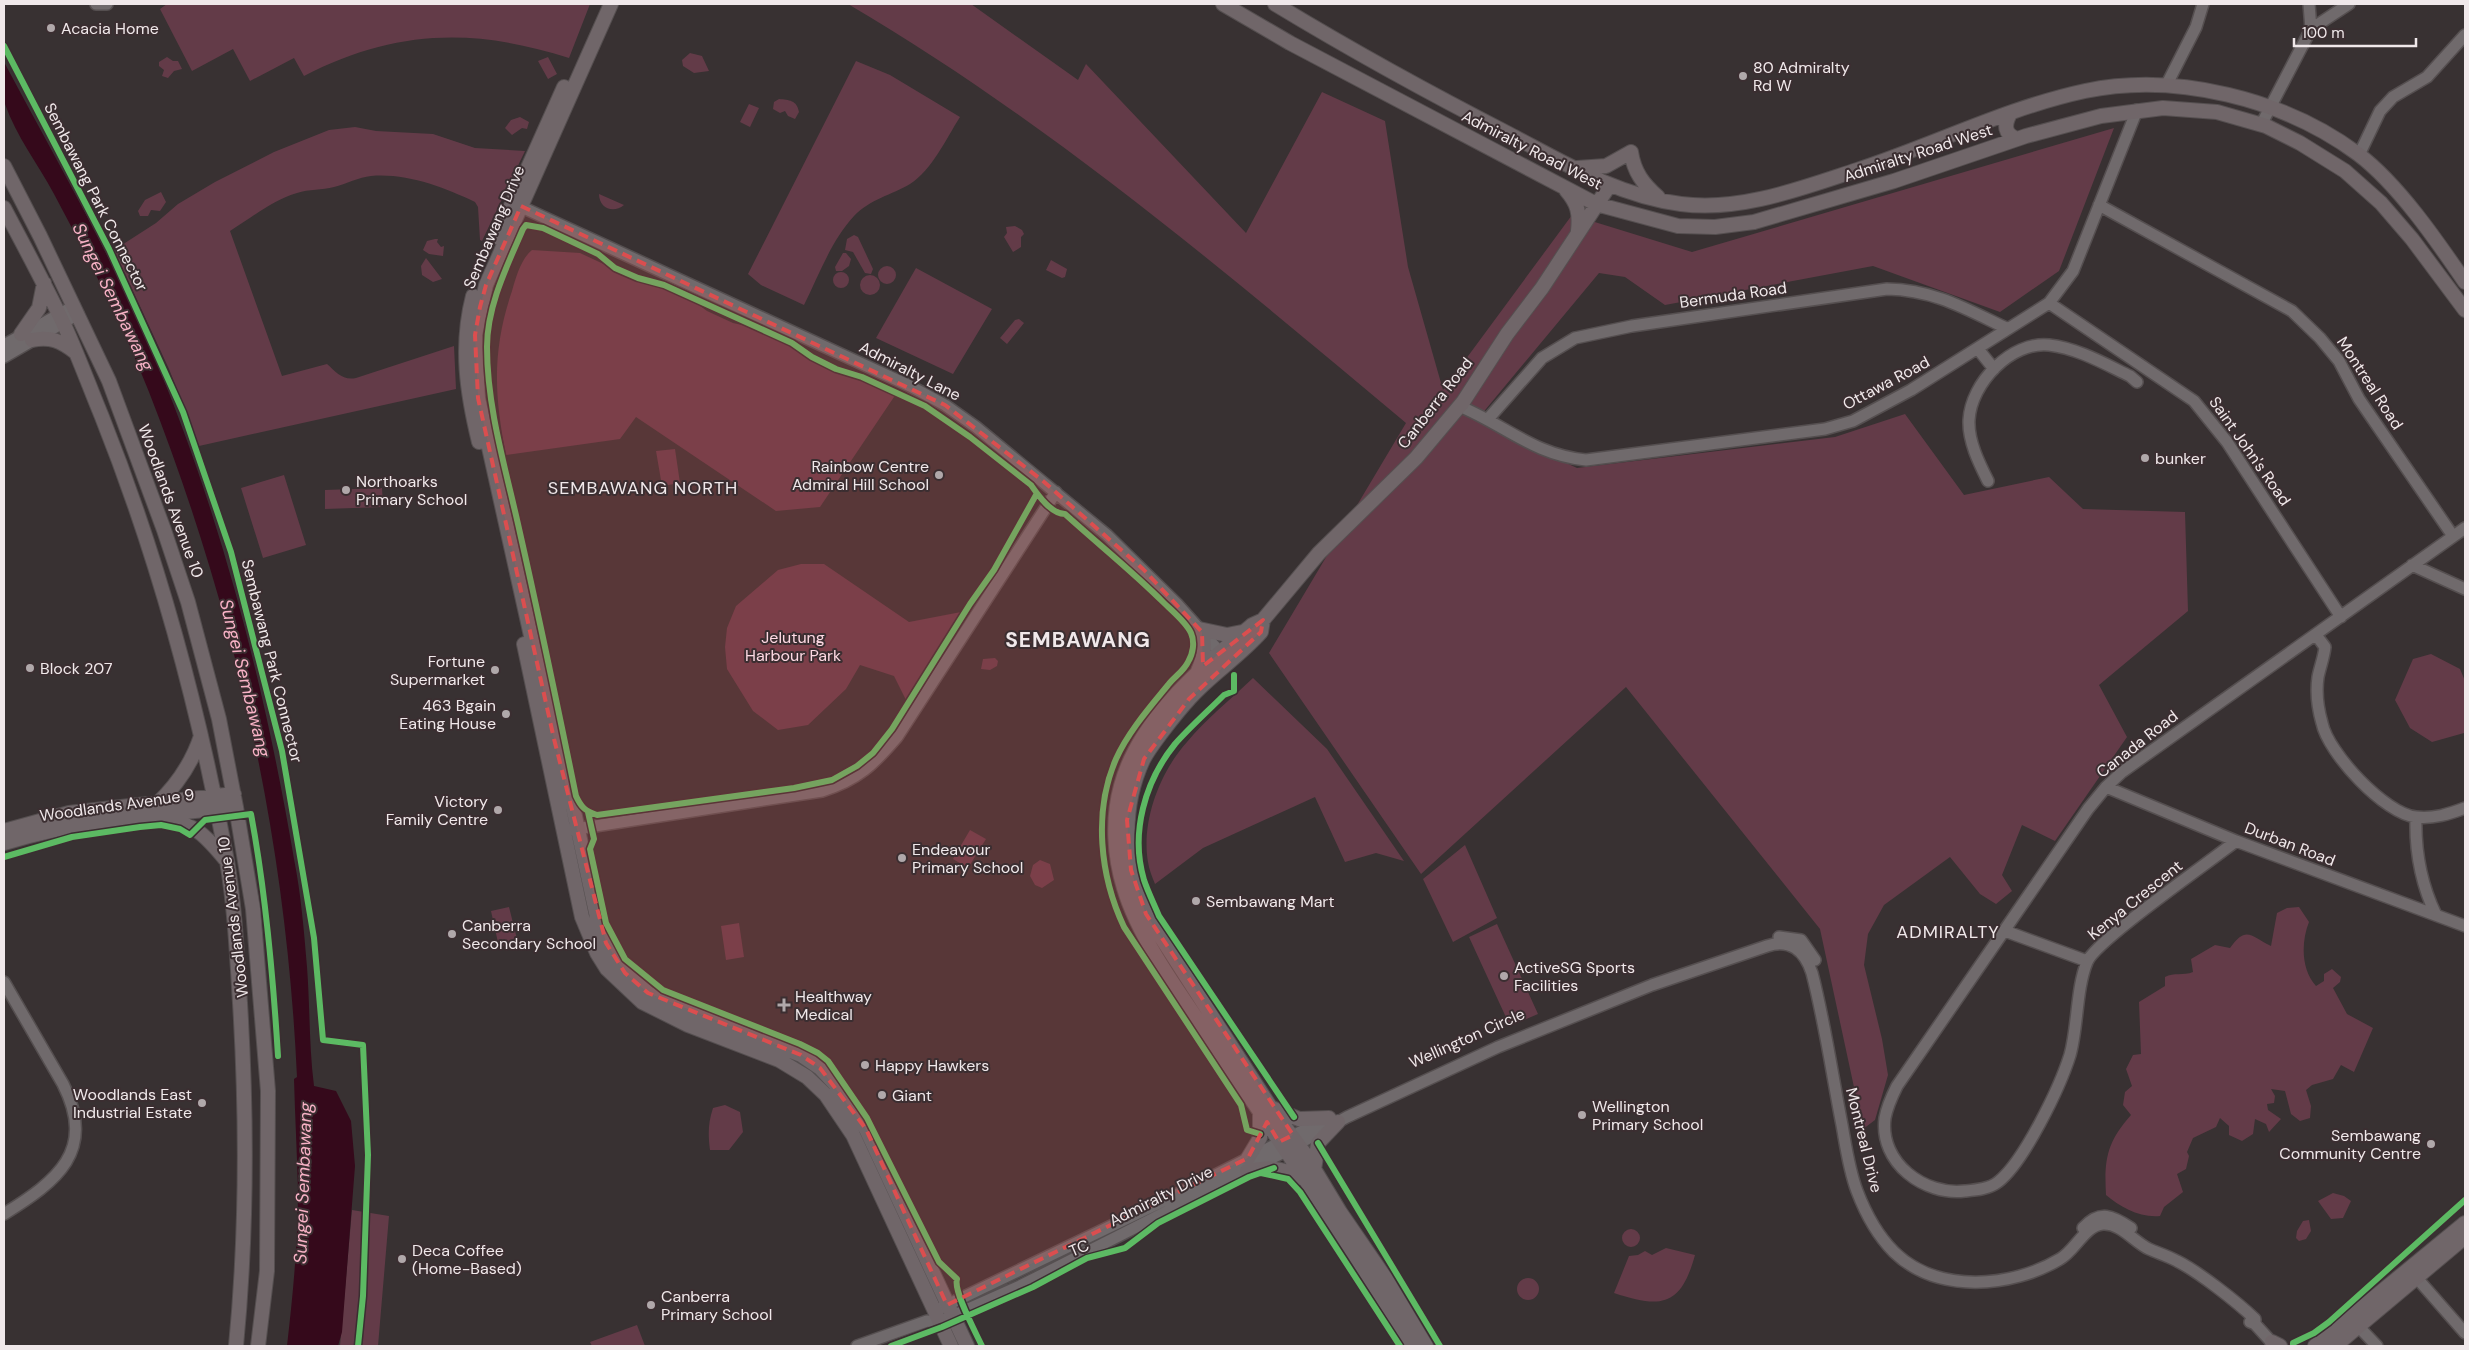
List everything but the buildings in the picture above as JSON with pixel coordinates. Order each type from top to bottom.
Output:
[{"type":"main road","name":"Sembawang Drive","points":[[517,204],[601,4]]},
{"type":"main road","name":"Sembawang Drive","points":[[611,4],[517,204],[476,286],[468,318],[465,363],[468,396],[571,829],[596,917],[606,943],[625,973],[648,993],[665,1001],[801,1055],[820,1068],[835,1084],[866,1129],[967,1346]]},
{"type":"main road","name":"Admiralty Road West","points":[[1223,4],[1290,44],[1596,204],[1678,226],[1730,226],[1754,222],[1915,174],[2017,140],[2101,116],[2163,108],[2217,112],[2261,125],[2300,143],[2345,171],[2381,203],[2412,240],[2465,310]]},
{"type":"main road","name":"Admiralty Road West","points":[[1275,4],[1430,92],[1608,186],[1681,204],[1716,205],[1753,201],[1886,161],[1987,122],[2087,91],[2138,85],[2221,92],[2269,107],[2310,126],[2359,155],[2395,189],[2465,282]]},
{"type":"main road","points":[[1430,92],[1426,100],[1427,107],[1432,114],[1447,126]]},
{"type":"main road","points":[[2010,114],[2006,121],[2007,132],[2017,140]]},
{"type":"main road","points":[[1987,122],[1998,133],[1996,147]]},
{"type":"main road","points":[[1574,168],[1606,166],[1631,152],[1633,164],[1644,185],[1660,199]]},
{"type":"main road","points":[[1886,161],[1894,172],[1915,174]]},
{"type":"main road","name":"Woodlands Avenue 10","points":[[4,166],[76,310],[109,382],[164,530],[188,602],[211,687],[235,800],[253,909],[268,1091],[267,1271],[258,1346]]},
{"type":"main road","name":"Canberra Road","points":[[1426,1346],[1386,1279],[1309,1175],[1282,1146],[1265,1109],[1146,914],[1136,892],[1128,846],[1126,820],[1133,787],[1144,759],[1189,699],[1244,632],[1252,625],[1263,620],[1319,553],[1416,458],[1459,406],[1578,234],[1608,186]]},
{"type":"main road","points":[[1564,187],[1577,205],[1580,216],[1578,234]]},
{"type":"main road","name":"Woodlands Avenue 10","points":[[4,208],[44,283],[76,352],[147,538],[179,648],[201,736],[227,862],[234,911],[245,1091],[243,1271],[236,1346]]},
{"type":"main road","points":[[44,283],[39,308],[27,337],[55,339],[76,352]]},
{"type":"main road","name":"Canberra Road","points":[[1263,620],[1261,632],[1224,657],[1198,671],[1178,690],[1132,756],[1121,786],[1117,812],[1116,851],[1124,888],[1139,927],[1187,1004],[1265,1109],[1296,1139],[1309,1175],[1345,1239],[1412,1346]]},
{"type":"main road","points":[[1198,671],[1204,654],[1204,641],[1201,630],[1227,635],[1244,632]]},
{"type":"main road","points":[[201,736],[195,753],[183,774],[154,809],[196,828],[227,862]]},
{"type":"main road","name":"Woodlands Avenue 9","points":[[4,831],[69,813],[154,809],[235,800]]},
{"type":"main road","name":"Woodlands Avenue 9","points":[[4,843],[154,809]]},
{"type":"main road","name":"Sembawang Drive","points":[[571,829],[582,917],[597,953],[607,968],[618,981],[642,1002],[688,1024],[778,1060],[807,1077],[826,1095],[854,1135],[934,1318],[951,1346]]},
{"type":"main road","points":[[1265,1109],[1299,1119],[1334,1120],[1318,1143],[1309,1175],[1248,1164],[1260,1138],[1265,1109]]},
{"type":"main road","points":[[2316,1346],[2465,1223]]},
{"type":"main road","points":[[2335,1346],[2416,1276],[2465,1237]]},
{"type":"street","points":[[96,4],[108,4]]},
{"type":"street","points":[[2166,86],[2196,27],[2203,4]]},
{"type":"street","points":[[2309,4],[2311,29]]},
{"type":"street","points":[[2261,125],[2311,29],[2349,4]]},
{"type":"street","points":[[2359,155],[2380,111],[2393,97],[2427,77],[2465,35]]},
{"type":"street","name":"Ottawa Road","points":[[1459,406],[1488,419],[1542,450],[1564,458],[1586,460],[1816,430],[1852,421],[1978,349],[2049,303],[2073,271],[2137,110]]},
{"type":"street","name":"Admiralty Lane","points":[[517,204],[924,393],[976,427],[1056,492],[1142,569],[1201,630],[1224,657]]},
{"type":"street","name":"Montreal Road","points":[[2099,205],[2292,311],[2320,338],[2339,361],[2359,398],[2453,536]]},
{"type":"street","name":"Bermuda Road","points":[[1488,419],[1542,358],[1575,338],[1624,327],[1887,289],[1912,290],[1935,296],[2008,329]]},
{"type":"street","name":"Saint John's Road","points":[[2049,303],[2194,401],[2212,420],[2341,617]]},
{"type":"street","points":[[4,346],[27,337],[76,310]]},
{"type":"street","points":[[4,357],[27,337]]},
{"type":"street","points":[[1988,481],[1971,438],[1969,420],[1979,390],[1994,369],[2021,350],[2048,345],[2080,353],[2130,376],[2137,382]]},
{"type":"street","points":[[1978,349],[1994,369]]},
{"type":"street","points":[[2102,362],[2111,354],[2122,352]]},
{"type":"street","points":[[571,829],[822,791],[846,783],[861,774],[874,764],[897,737],[1056,492]]},
{"type":"street","name":"Canada Road","points":[[1885,1120],[1889,1102],[1897,1086],[2088,808],[2106,787],[2122,772],[2180,730],[2314,637],[2465,528]]},
{"type":"street","points":[[2412,565],[2465,589]]},
{"type":"street","points":[[2314,637],[2320,639],[2325,647],[2318,677],[2318,698],[2322,724],[2332,746],[2345,766],[2374,794],[2405,813],[2416,817],[2443,816],[2465,808]]},
{"type":"street","name":"Durban Road","points":[[2106,787],[2236,841],[2465,926]]},
{"type":"street","points":[[2416,817],[2416,846],[2423,884],[2436,915]]},
{"type":"street","name":"Kenya Crescent","points":[[1885,1120],[1887,1140],[1893,1157],[1902,1169],[1923,1184],[1954,1192],[1982,1190],[1998,1182],[2019,1158],[2062,1077],[2070,1054],[2087,961],[2109,938],[2236,841]]},
{"type":"street","points":[[2005,931],[2087,961]]},
{"type":"street","name":"Wellington Circle","points":[[1296,1139],[1496,1042],[1650,981],[1777,937],[1789,936],[1799,944]]},
{"type":"street","name":"Montreal Drive","points":[[1799,944],[1812,973],[1847,1150],[1857,1191],[1874,1225],[1895,1252],[1916,1267],[1937,1276],[1966,1282],[1993,1282],[2035,1272],[2059,1260],[2103,1220],[2150,1249],[2162,1254],[2173,1265],[2255,1324],[2276,1345]]},
{"type":"street","points":[[4,982],[72,1100],[76,1119],[75,1143],[67,1162],[53,1180],[37,1194],[4,1214]]},
{"type":"street","name":"Admiralty Drive","points":[[857,1346],[950,1311],[1296,1139]]},
{"type":"street","points":[[2416,1276],[2465,1333]]},
{"type":"street","points":[[2358,1326],[2377,1346]]},
{"type":"highlighted area","points":[[521,206],[945,405],[1043,481],[1143,569],[1202,632],[1203,666],[1263,620],[1261,632],[1189,699],[1144,759],[1127,820],[1131,870],[1146,914],[1293,1135],[1279,1142],[1267,1122],[1248,1158],[947,1305],[866,1129],[820,1068],[801,1055],[648,993],[625,973],[606,943],[554,739],[478,398],[475,335],[480,307],[486,285]]},
{"type":"green space","points":[[167,4],[590,4],[569,58],[500,41],[434,38],[369,49],[304,76],[294,58],[250,81],[233,49],[192,71],[160,9]]},
{"type":"green space","points":[[848,4],[971,4],[1078,80],[1086,64],[1246,233],[1322,92],[1385,121],[1408,267],[1443,390],[1572,215],[1692,252],[2114,128],[2059,271],[2000,312],[1873,266],[1665,305],[1625,277],[1599,273],[1476,421],[1577,468],[1835,437],[1905,414],[1964,495],[2049,477],[2083,509],[2185,512],[2188,611],[2099,685],[2127,737],[2055,841],[2022,825],[2002,875],[2012,891],[1996,904],[1980,894],[1950,857],[1884,905],[1868,934],[1864,965],[1882,1039],[1888,1075],[1875,1120],[1863,1129],[1820,929],[1626,687],[1421,874],[1269,653],[1406,423],[1204,256],[1066,149],[995,98]]},
{"type":"green space","points":[[690,53],[702,56],[709,71],[694,73],[683,66],[682,60]]},
{"type":"green space","points":[[167,57],[173,61],[178,61],[182,69],[174,71],[168,78],[162,76],[164,70],[159,66],[159,62]]},
{"type":"green space","points":[[548,57],[557,74],[548,79],[538,61]]},
{"type":"green space","points":[[856,61],[890,75],[960,117],[938,154],[918,178],[903,188],[867,205],[854,216],[839,236],[826,259],[804,305],[761,285],[748,274]]},
{"type":"green space","points":[[779,99],[789,100],[796,105],[799,112],[795,119],[788,116],[785,111],[780,113],[773,109],[774,102]]},
{"type":"green space","points":[[749,104],[759,108],[750,127],[740,122]]},
{"type":"green space","points":[[520,117],[529,122],[527,129],[522,128],[512,135],[505,128],[511,120]]},
{"type":"green space","points":[[355,127],[376,131],[433,134],[475,148],[525,151],[482,241],[480,240],[478,207],[475,202],[424,182],[384,176],[366,177],[334,187],[288,196],[230,231],[282,376],[327,364],[343,377],[351,379],[454,346],[456,389],[199,446],[169,369],[114,250],[156,223],[178,204],[215,182],[274,152],[329,130]]},
{"type":"green space","points":[[161,192],[166,202],[160,211],[151,210],[148,216],[140,216],[138,211],[145,200]]},
{"type":"green space","points":[[599,194],[624,205],[615,209],[607,208],[601,203]]},
{"type":"green space","points":[[1015,226],[1022,230],[1024,234],[1021,237],[1021,247],[1013,252],[1004,237],[1007,233],[1006,227]]},
{"type":"green space","points":[[854,235],[858,237],[873,269],[871,274],[865,273],[853,252],[845,250],[847,239]]},
{"type":"green space","points":[[438,239],[437,242],[441,247],[444,246],[443,256],[429,254],[423,250],[427,241]]},
{"type":"green space","points":[[532,250],[580,253],[625,274],[658,283],[688,297],[707,311],[733,323],[755,328],[896,394],[820,507],[776,511],[636,417],[620,439],[506,455],[497,392],[498,353],[501,333],[515,280],[522,263]]},
{"type":"green space","points":[[843,253],[846,253],[851,259],[849,266],[842,271],[836,271],[835,267]]},
{"type":"green space","points":[[426,258],[442,279],[433,282],[422,275],[421,266]]},
{"type":"green space","points":[[1051,260],[1067,269],[1065,277],[1062,278],[1046,270]]},
{"type":"green space","points":[[887,266],[893,269],[896,275],[893,281],[887,284],[881,281],[878,275],[881,269]]},
{"type":"green space","points":[[916,268],[992,309],[953,374],[876,338]]},
{"type":"green space","points":[[841,272],[849,280],[841,288],[833,280]]},
{"type":"green space","points":[[870,275],[877,278],[880,285],[877,292],[870,295],[863,292],[860,285],[863,278]]},
{"type":"green space","points":[[1019,319],[1024,323],[1007,344],[1000,338],[1015,320]]},
{"type":"green space","points":[[675,449],[680,483],[662,486],[656,451]]},
{"type":"green space","points":[[284,475],[306,545],[263,558],[241,488]]},
{"type":"green space","points":[[382,488],[383,507],[325,509],[325,490]]},
{"type":"green space","name":"Jelutung Harbour Park","points":[[801,564],[824,564],[909,622],[961,612],[906,700],[894,676],[860,665],[846,689],[808,725],[778,730],[753,711],[727,669],[725,647],[727,628],[736,606],[778,570]]},
{"type":"green space","points":[[2431,654],[2460,669],[2465,681],[2464,733],[2432,742],[2410,728],[2395,700],[2413,659]]},
{"type":"green space","points":[[995,658],[998,661],[997,666],[990,670],[981,669],[983,659]]},
{"type":"green space","points":[[1253,678],[1327,749],[1404,861],[1376,853],[1345,862],[1315,797],[1203,848],[1155,884],[1148,862],[1147,830],[1150,814],[1161,782],[1177,754],[1194,734]]},
{"type":"green space","points":[[970,830],[986,839],[968,868],[953,859]]},
{"type":"green space","points":[[1465,845],[1497,918],[1453,942],[1423,879]]},
{"type":"green space","points":[[1040,860],[1050,864],[1054,880],[1042,888],[1035,885],[1030,876],[1033,865]]},
{"type":"green space","points":[[509,907],[518,943],[499,947],[491,911]]},
{"type":"green space","points":[[2299,907],[2309,922],[2306,930],[2304,956],[2307,972],[2311,979],[2316,986],[2324,981],[2324,974],[2332,969],[2341,977],[2340,982],[2333,988],[2347,1014],[2373,1028],[2354,1072],[2341,1065],[2333,1079],[2312,1085],[2306,1090],[2311,1106],[2310,1118],[2300,1121],[2291,1114],[2285,1091],[2271,1089],[2275,1096],[2274,1103],[2267,1104],[2268,1110],[2281,1119],[2269,1132],[2266,1124],[2255,1119],[2253,1134],[2242,1141],[2229,1135],[2229,1126],[2220,1118],[2216,1127],[2193,1138],[2187,1152],[2189,1156],[2186,1169],[2177,1174],[2183,1192],[2164,1207],[2160,1216],[2145,1215],[2131,1211],[2118,1204],[2106,1195],[2107,1161],[2112,1143],[2131,1115],[2123,1105],[2125,1092],[2132,1086],[2126,1069],[2133,1055],[2141,1054],[2139,1002],[2165,986],[2165,977],[2193,972],[2191,959],[2215,945],[2230,948],[2240,937],[2249,935],[2271,946],[2277,913],[2287,908]]},
{"type":"green space","points":[[739,923],[744,957],[726,960],[721,926]]},
{"type":"green space","name":"ActiveSG Sports Facilities","points":[[1497,924],[1538,1014],[1510,1026],[1469,937]]},
{"type":"green space","points":[[725,1105],[740,1112],[743,1132],[729,1150],[710,1150],[709,1129],[713,1108]]},
{"type":"green space","points":[[2333,1193],[2344,1196],[2351,1201],[2343,1218],[2331,1219],[2318,1201]]},
{"type":"green space","points":[[352,1210],[389,1216],[378,1346],[340,1346]]},
{"type":"green space","points":[[2309,1220],[2311,1231],[2306,1239],[2299,1241],[2296,1238],[2297,1231],[2303,1221]]},
{"type":"green space","points":[[1631,1229],[1637,1232],[1640,1238],[1637,1244],[1631,1247],[1625,1244],[1622,1238],[1625,1232]]},
{"type":"green space","points":[[1666,1248],[1695,1255],[1683,1285],[1676,1294],[1667,1299],[1645,1301],[1614,1293],[1629,1256],[1638,1255],[1645,1251],[1652,1255]]},
{"type":"green space","points":[[1528,1278],[1536,1281],[1539,1289],[1536,1297],[1528,1300],[1520,1297],[1517,1289],[1520,1281]]},
{"type":"green space","points":[[637,1325],[645,1346],[592,1346],[590,1342]]},
{"type":"water","name":"Sungei Sembawang","points":[[4,62],[97,235],[148,342],[197,468],[236,596],[253,661],[269,727],[299,886],[307,967],[314,1086],[336,1091],[351,1121],[355,1166],[342,1332],[338,1346],[287,1346],[295,1268],[298,1190],[294,1079],[297,1077],[291,988],[281,900],[268,814],[252,728],[231,643],[180,475],[149,392],[128,341],[92,267],[10,116],[3,94]]},
{"type":"cycle path","name":"Sembawang Park Connector","points":[[4,46],[109,249],[183,412],[231,552],[282,751],[314,938],[323,1040],[363,1045],[368,1155],[363,1296],[358,1346]]},
{"type":"cycle path","points":[[1036,495],[994,570],[970,604],[892,729],[873,753],[857,766],[832,780],[794,788],[597,815],[589,812],[582,806],[576,796],[490,394],[487,347],[490,316],[499,286],[523,229],[526,225],[543,228],[598,254],[615,268],[638,278],[664,285],[792,343],[812,357],[836,369],[862,377],[925,406],[970,437],[1031,485],[1041,499],[1055,511],[1065,514],[1139,579],[1186,625],[1193,640],[1190,659],[1133,730],[1116,759],[1109,779],[1104,800],[1102,822],[1102,844],[1105,865],[1109,887],[1124,927],[1241,1105],[1247,1130],[1260,1134]]},
{"type":"cycle path","points":[[1234,675],[1234,691],[1224,695],[1175,744],[1156,774],[1143,808],[1140,826],[1140,862],[1144,880],[1159,916],[1294,1117]]},
{"type":"cycle path","points":[[588,812],[594,839],[590,849],[606,923],[625,959],[663,990],[800,1044],[818,1053],[828,1061],[867,1118],[939,1262],[957,1279],[958,1293],[982,1346]]},
{"type":"cycle path","points":[[4,857],[72,837],[140,827],[161,825],[180,829],[190,835],[205,820],[251,814],[261,874],[268,935],[278,1056]]},
{"type":"cycle path","points":[[1318,1143],[1440,1346]]},
{"type":"cycle path","name":"TC","points":[[891,1346],[942,1327],[1033,1287],[1087,1258],[1125,1248],[1158,1223],[1249,1177],[1274,1168]]},
{"type":"cycle path","points":[[1261,1173],[1288,1179],[1300,1192],[1400,1346]]},
{"type":"cycle path","points":[[2293,1346],[2293,1343],[2314,1333],[2329,1322],[2465,1200]]},
{"type":"place","name":"Acacia Home","points":[[51,28]]},
{"type":"place","name":"80 Admiralty Rd W","points":[[1743,76]]},
{"type":"place","name":"bunker","points":[[2145,458]]},
{"type":"place","name":"Rainbow Centre Admiral Hill School","points":[[939,475]]},
{"type":"place","name":"Northoarks Primary School","points":[[346,490]]},
{"type":"place","name":"Block 207","points":[[30,668]]},
{"type":"place","name":"Fortune Supermarket","points":[[495,670]]},
{"type":"place","name":"463 Bgain Eating House","points":[[506,714]]},
{"type":"place","name":"Victory Family Centre","points":[[498,810]]},
{"type":"place","name":"Endeavour Primary School","points":[[902,858]]},
{"type":"place","name":"Sembawang Mart","points":[[1196,901]]},
{"type":"place","name":"Canberra Secondary School","points":[[452,934]]},
{"type":"place","name":"ActiveSG Sports Facilities","points":[[1504,976]]},
{"type":"place","name":"Healthway Medical","points":[[784,1005]]},
{"type":"place","name":"Happy Hawkers","points":[[865,1065]]},
{"type":"place","name":"Giant","points":[[882,1095]]},
{"type":"place","name":"Woodlands East Industrial Estate","points":[[202,1103]]},
{"type":"place","name":"Wellington Primary School","points":[[1582,1115]]},
{"type":"place","name":"Sembawang Community Centre","points":[[2431,1144]]},
{"type":"place","name":"Deca Coffee (Home-Based)","points":[[402,1259]]},
{"type":"place","name":"Canberra Primary School","points":[[651,1305]]},
{"type":"district","name":"SEMBAWANG NORTH","points":[[643,488]]},
{"type":"district","name":"SEMBAWANG","points":[[1078,640]]},
{"type":"district","name":"ADMIRALTY","points":[[1948,932]]}]
